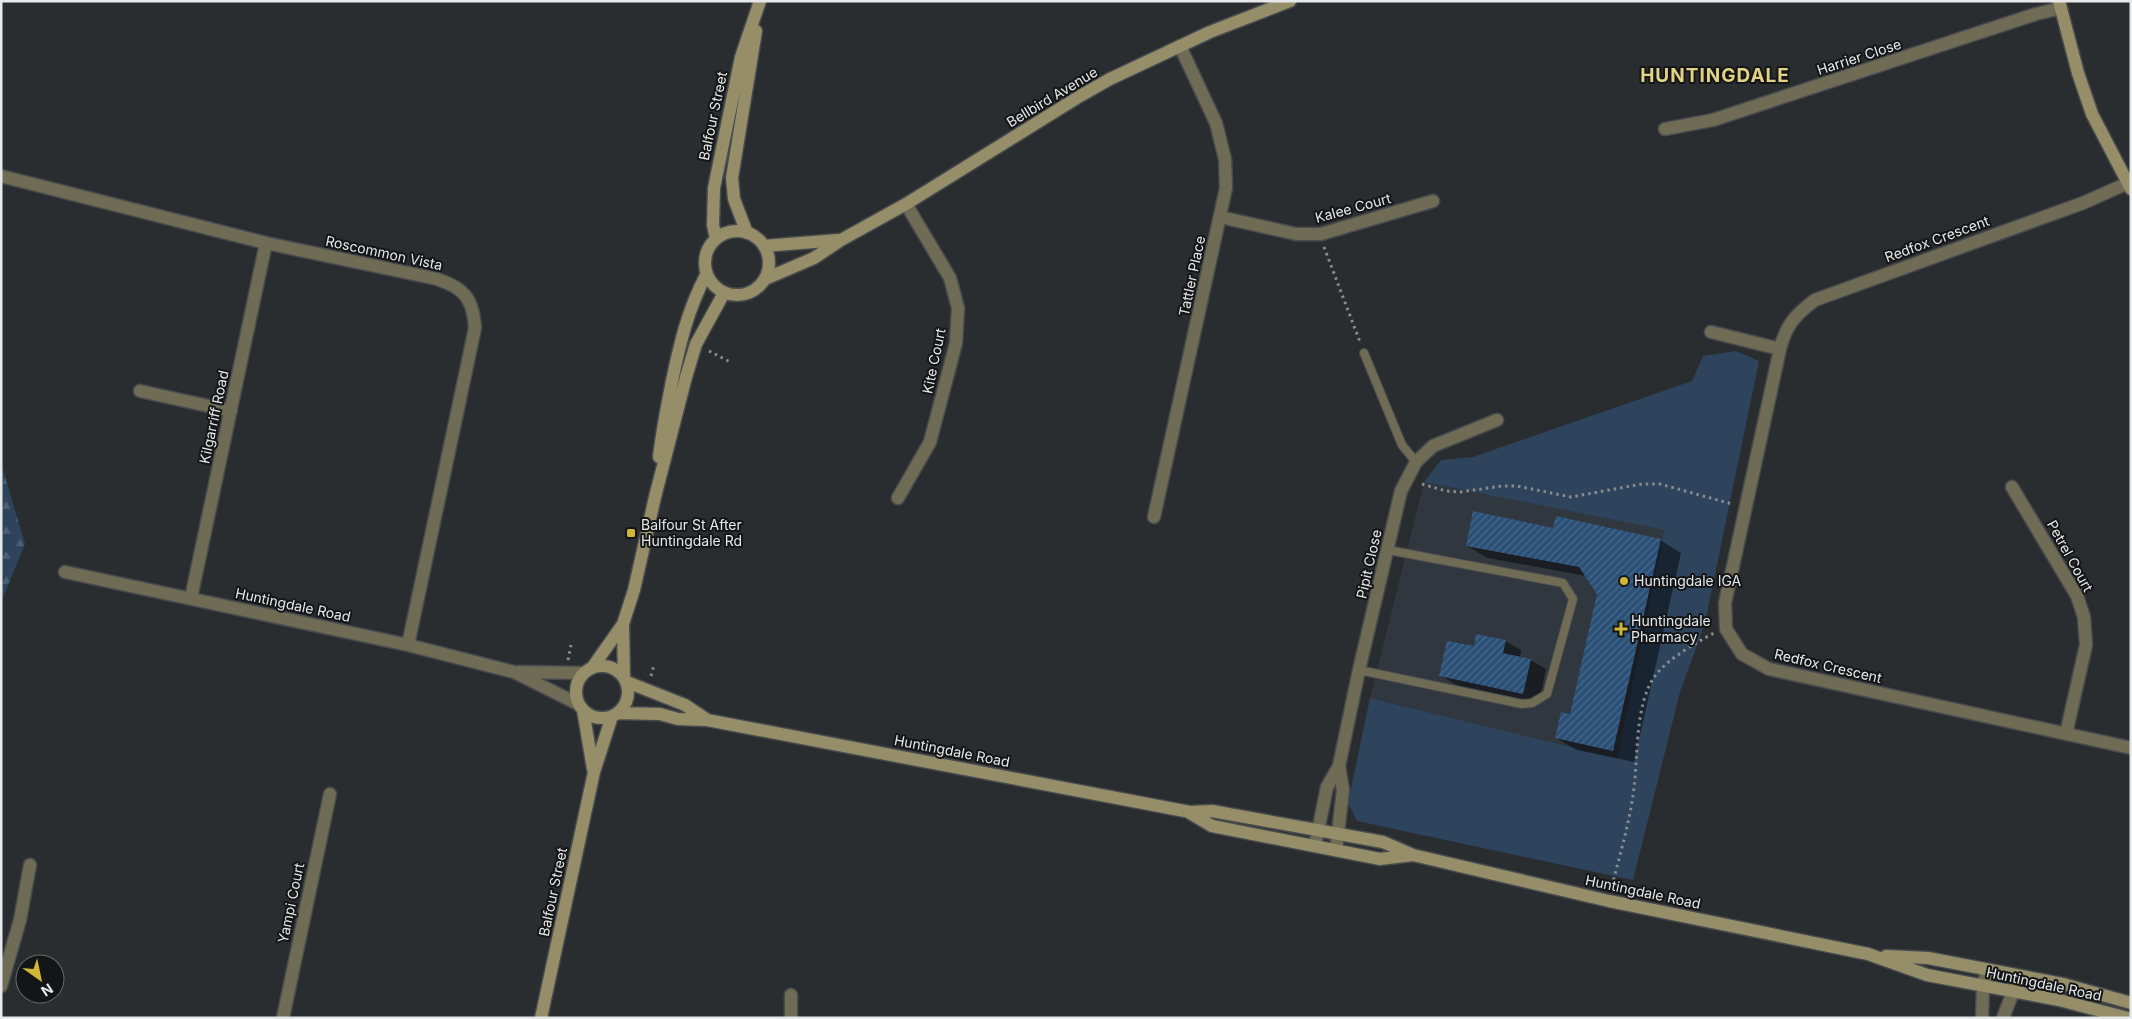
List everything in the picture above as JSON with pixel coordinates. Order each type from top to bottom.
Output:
[{"type":"street","name":"Balfour Street","points":[[747,233],[734,199],[732,178],[760,1]]},
{"type":"street","name":"Balfour Street","points":[[716,239],[713,225],[714,188],[741,57],[760,1]]},
{"type":"street","name":"Bellbird Avenue","points":[[765,278],[814,258],[841,240],[906,204],[1080,96],[1210,32],[1290,1]]},
{"type":"street","points":[[2060,4],[2078,73],[2092,114],[2129,186]]},
{"type":"street","name":"Harrier Close","points":[[1665,129],[1713,120],[2036,14],[2060,4]]},
{"type":"street","name":"Tattler Place","points":[[1154,517],[1226,188],[1225,159],[1216,123],[1180,46]]},
{"type":"street","name":"Roscommon Vista","points":[[1,176],[266,243],[446,282],[455,285],[468,298],[474,312],[475,328],[408,645]]},
{"type":"street","name":"Redfox Crescent","points":[[2129,186],[1815,300],[1798,313],[1785,331],[1780,349],[1725,603],[1726,629],[1742,654],[1769,669],[2131,748]]},
{"type":"street","name":"Kalee Court","points":[[1220,217],[1296,234],[1321,234],[1434,201]]},
{"type":"street","name":"Kite Court","points":[[898,498],[930,442],[956,343],[958,308],[950,278],[906,204]]},
{"type":"street","points":[[655,497],[662,433],[681,338],[694,297],[706,275],[705,255],[716,239],[731,232],[747,233],[764,246],[769,262],[765,278],[751,292],[733,295],[724,293],[716,288],[706,275]]},
{"type":"street","name":"Bellbird Avenue","points":[[764,246],[841,240]]},
{"type":"street","name":"Kilgarriff Road","points":[[191,598],[266,243]]},
{"type":"street","points":[[623,624],[628,689],[626,703],[615,715],[597,718],[581,707],[576,687],[579,679],[623,624],[634,590],[655,497],[696,344],[724,293]]},
{"type":"street","points":[[1711,332],[1780,349]]},
{"type":"street","points":[[140,391],[232,411]]},
{"type":"street","name":"Pipit Close","points":[[1336,850],[1343,790],[1340,766],[1359,670],[1400,492],[1416,462],[1433,446],[1496,420]]},
{"type":"street","name":"Petrel Court","points":[[2012,487],[2076,596],[2084,617],[2086,645],[2066,734]]},
{"type":"street","name":"Huntingdale Road","points":[[65,572],[408,645],[514,672],[581,707]]},
{"type":"street","points":[[588,670],[601,666],[610,667],[618,671],[626,680]]},
{"type":"street","name":"Huntingdale Road","points":[[514,672],[588,670]]},
{"type":"street","name":"Huntingdale Road","points":[[626,680],[685,705],[708,720]]},
{"type":"street","name":"Balfour Street","points":[[581,707],[594,772]]},
{"type":"street","name":"Huntingdale Road","points":[[615,715],[660,714],[678,718],[708,720],[1190,812],[1212,811],[1383,842],[1413,855],[1609,901],[1868,954],[1928,958],[2062,984],[2131,1003]]},
{"type":"street","name":"Balfour Street","points":[[541,1018],[594,772],[615,715]]},
{"type":"street","name":"Pipit Close","points":[[1315,846],[1327,787],[1340,766]]},
{"type":"street","name":"Yampi Court","points":[[283,1018],[330,794]]},
{"type":"street","name":"Huntingdale Road","points":[[1190,812],[1212,826],[1380,859],[1413,855]]},
{"type":"street","points":[[1,986],[18,929],[30,865]]},
{"type":"street","name":"Huntingdale Road","points":[[1868,954],[1927,975],[2059,1000],[2128,1018]]},
{"type":"street","points":[[1982,1018],[1983,986],[1987,970]]},
{"type":"street","points":[[2003,1018],[2013,992],[2015,975]]},
{"type":"street","points":[[791,995],[791,1018]]},
{"type":"lane","points":[[1364,353],[1402,445],[1416,462]]},
{"type":"lane","points":[[1359,670],[1522,704],[1532,703],[1547,694],[1573,599],[1563,583],[1388,550]]},
{"type":"path","points":[[1321,234],[1364,353]]},
{"type":"path","points":[[1408,478],[1446,491],[1460,492],[1502,486],[1517,486],[1571,497],[1642,484],[1660,484],[1708,499],[1746,507]]},
{"type":"path","points":[[1609,901],[1634,789],[1637,739],[1649,684],[1667,664],[1707,636],[1726,629]]},
{"type":"shaded area","points":[[1424,482],[1664,530],[1617,758],[1370,698]]},
{"type":"green space","points":[[1736,351],[1759,361],[1705,623],[1680,692],[1633,880],[1357,821],[1348,803],[1370,698],[1617,758],[1664,530],[1424,482],[1441,460],[1473,457],[1692,381],[1703,356]]},
{"type":"green space","points":[[1,463],[25,544],[1,602]]},
{"type":"building","points":[[1473,511],[1553,528],[1556,516],[1661,539],[1613,751],[1555,738],[1561,712],[1570,714],[1597,594],[1579,567],[1466,546]]},
{"type":"building","points":[[1476,634],[1506,640],[1503,653],[1531,659],[1523,694],[1439,676],[1447,641],[1474,646]]},
{"type":"place","name":"Balfour St After Huntingdale Rd","points":[[631,533]]},
{"type":"place","name":"Huntingdale IGA","points":[[1624,581]]},
{"type":"place","name":"Huntingdale Pharmacy","points":[[1621,629]]},
{"type":"district","name":"HUNTINGDALE","points":[[1715,75]]}]
